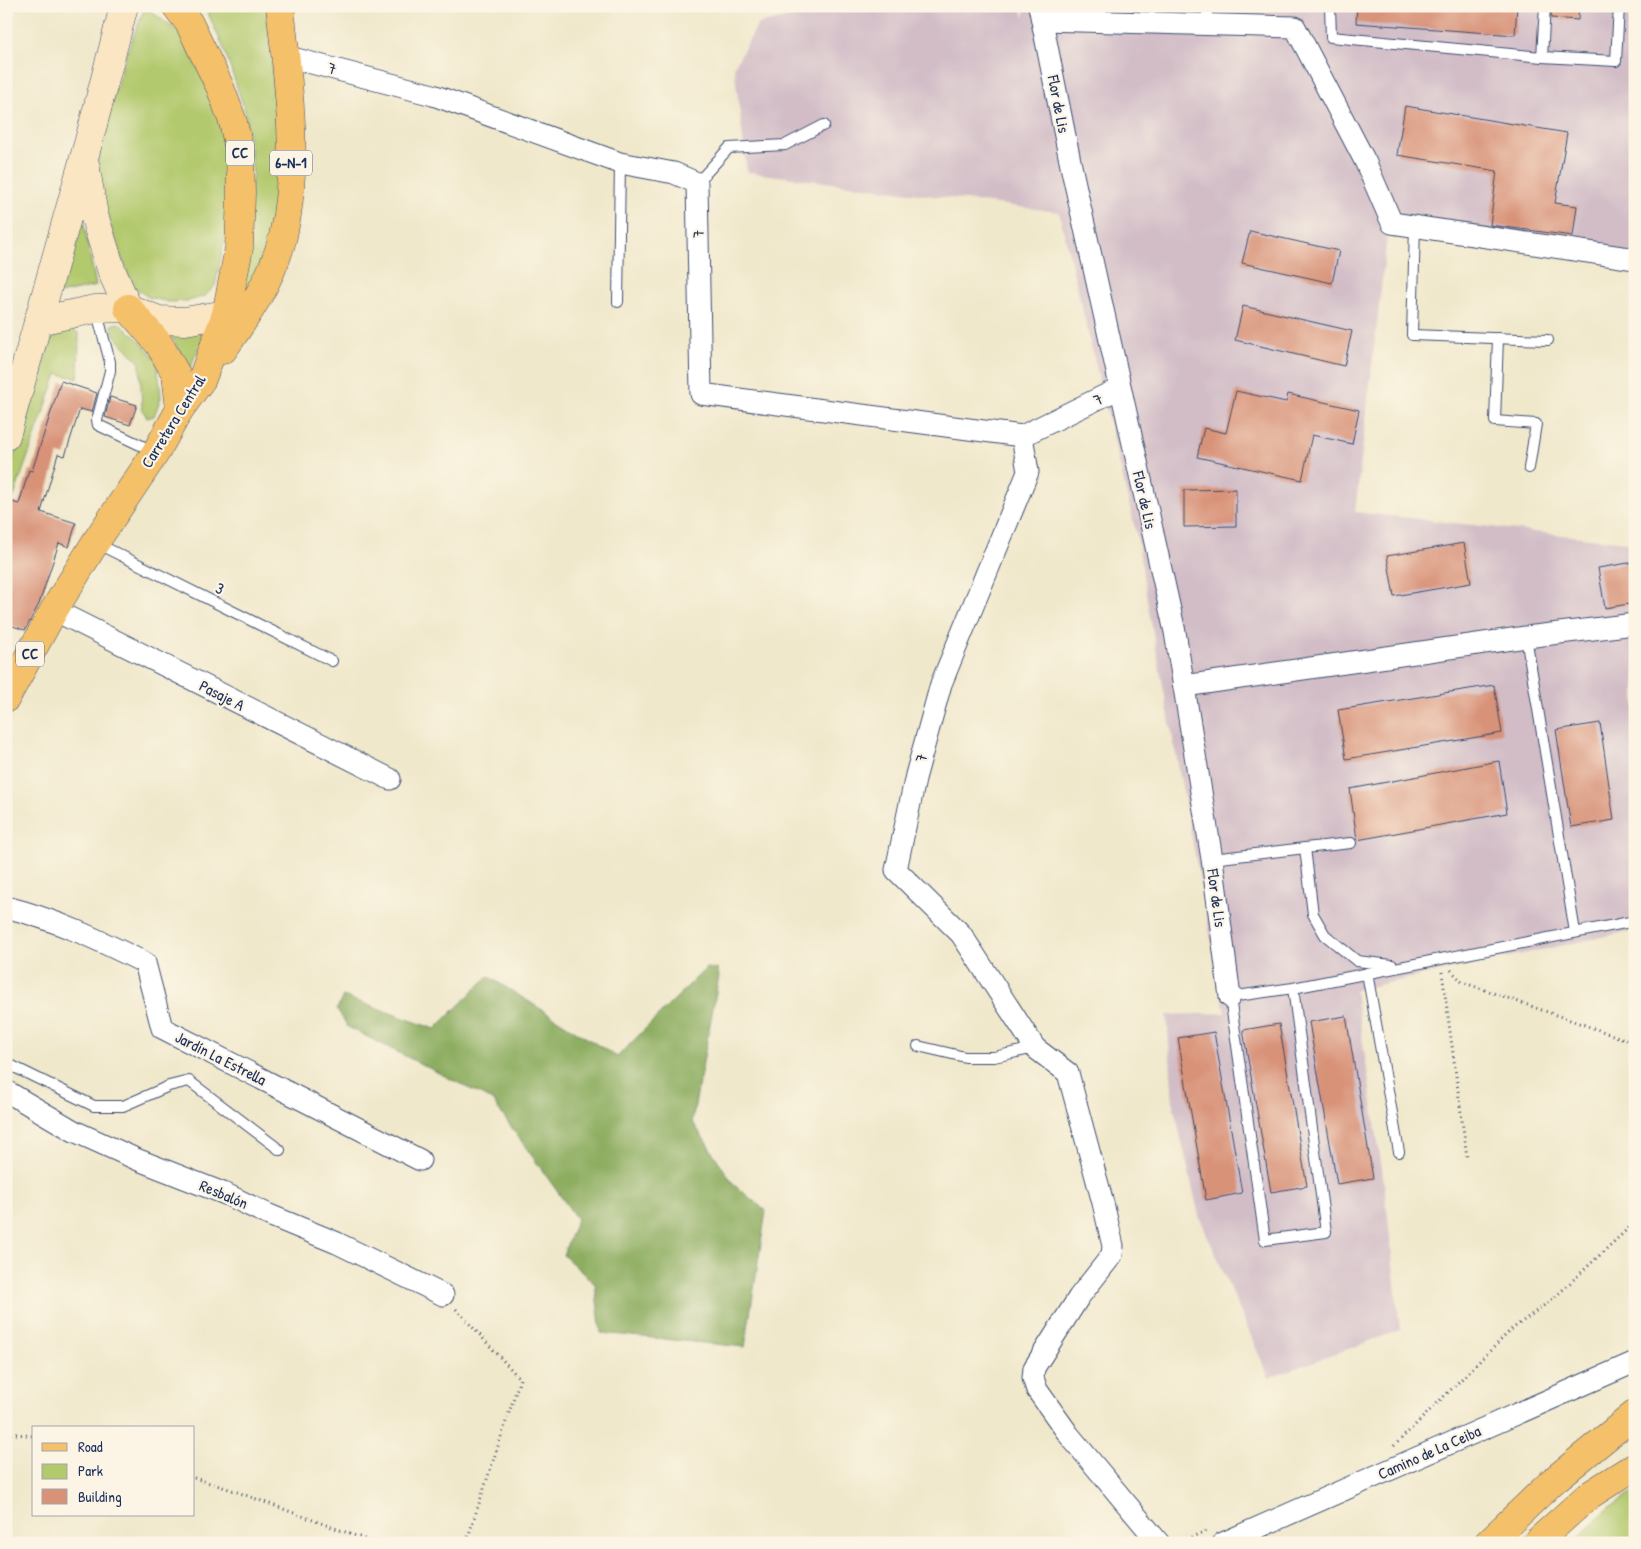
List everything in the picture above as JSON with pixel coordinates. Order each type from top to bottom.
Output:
[{"type":"main road","points":[[6,436],[12,392],[38,321],[124,6]]},
{"type":"main road","name":"CC","points":[[176,6],[189,23],[220,87],[233,122],[240,153],[241,194],[238,313]]},
{"type":"main road","name":"6-N-1","points":[[238,313],[273,264],[283,237],[291,180],[290,113],[280,6]]},
{"type":"main road","points":[[84,158],[94,215],[112,272],[128,308],[158,344],[176,374],[180,409]]},
{"type":"main road","points":[[38,321],[96,308],[128,308],[159,320],[176,321],[238,313]]},
{"type":"main road","name":"Carretera Central","points":[[6,698],[54,610],[95,543],[156,452],[180,409],[202,379],[238,313]]},
{"type":"main road","points":[[1488,1543],[1554,1481],[1635,1414]]},
{"type":"main road","points":[[1554,1481],[1635,1428]]},
{"type":"main road","points":[[1536,1543],[1588,1496],[1635,1466]]},
{"type":"street","points":[[1041,13],[1207,15],[1295,27],[1366,161],[1392,223],[1635,259]]},
{"type":"street","name":"Flor de Lis","points":[[1041,13],[1120,388],[1175,632],[1212,859],[1230,996]]},
{"type":"street","name":"7","points":[[285,56],[433,95],[620,163],[674,173],[697,183],[701,394],[1022,436],[1120,388]]},
{"type":"street","name":"7","points":[[1022,436],[1028,472],[940,684],[916,775],[896,870],[961,934],[1035,1048]]},
{"type":"street","name":"Pasaje A","points":[[54,610],[390,779]]},
{"type":"street","points":[[1184,686],[1526,637],[1635,624]]},
{"type":"street","name":"Jardín La Estrella","points":[[6,906],[82,932],[145,963],[162,1028],[420,1160]]},
{"type":"street","points":[[1035,1048],[1068,1073],[1113,1246],[1112,1256],[1079,1297],[1034,1368],[1033,1378],[1037,1390],[1069,1435],[1159,1543]]},
{"type":"street","name":"Resbalón","points":[[6,1091],[74,1131],[337,1243],[444,1295]]},
{"type":"street","name":"Camino de La Ceiba","points":[[1218,1536],[1635,1362]]},
{"type":"lane","points":[[1330,6],[1331,37],[1616,61],[1619,6]]},
{"type":"lane","points":[[1542,56],[1545,6]]},
{"type":"lane","points":[[697,183],[729,148],[785,145],[824,125]]},
{"type":"lane","points":[[618,302],[620,163]]},
{"type":"lane","points":[[1415,226],[1412,335],[1548,340]]},
{"type":"lane","points":[[96,308],[110,362],[110,371],[97,420],[98,425],[156,452]]},
{"type":"lane","points":[[1498,338],[1495,421],[1536,424],[1529,468]]},
{"type":"lane","name":"3","points":[[95,543],[332,661]]},
{"type":"lane","points":[[1526,637],[1575,932]]},
{"type":"lane","points":[[1212,859],[1351,844]]},
{"type":"lane","points":[[1305,848],[1313,914],[1325,935],[1357,961],[1403,966]]},
{"type":"lane","points":[[1293,988],[1326,1232],[1265,1240],[1230,996],[1293,988],[1635,920]]},
{"type":"lane","points":[[1367,973],[1400,1152]]},
{"type":"lane","points":[[918,1046],[965,1057],[994,1058],[1035,1048]]},
{"type":"lane","points":[[6,1063],[94,1106],[123,1106],[169,1086],[190,1081],[280,1150]]},
{"type":"path","points":[[1440,959],[1462,982],[1630,1041]]},
{"type":"path","points":[[1440,959],[1467,1157]]},
{"type":"path","points":[[1387,1453],[1512,1329],[1554,1298],[1635,1222]]},
{"type":"path","points":[[444,1295],[520,1379],[466,1543]]},
{"type":"path","points":[[6,1433],[32,1436]]},
{"type":"path","points":[[195,1478],[232,1490],[375,1543]]},
{"type":"path","points":[[1176,1543],[1218,1536]]},
{"type":"shaded area","points":[[839,6],[1021,6],[1024,18],[1026,6],[1635,6],[1635,259],[1387,237],[1355,512],[1635,543],[1635,930],[1355,990],[1384,1182],[1400,1330],[1269,1378],[1199,1216],[1173,1104],[1167,1015],[1225,1013],[1149,612],[1137,537],[1059,212],[747,172],[734,67],[758,24]]},
{"type":"green space","points":[[205,6],[266,6],[282,162],[276,213],[253,289],[236,299],[253,173],[245,111],[224,49]]},
{"type":"green space","points":[[145,7],[180,33],[216,104],[227,158],[228,223],[215,286],[205,296],[188,301],[169,302],[148,297],[133,286],[118,249],[102,199],[98,174],[98,148],[126,55]]},
{"type":"green space","points":[[81,209],[96,286],[54,295]]},
{"type":"green space","points":[[119,323],[137,338],[157,360],[161,397],[154,416],[147,418],[142,408],[140,363],[115,336],[112,329],[113,324]]},
{"type":"green space","points":[[64,328],[72,328],[79,334],[78,378],[57,374],[6,518],[6,482],[51,339]]},
{"type":"green space","points":[[168,329],[205,333],[189,370]]},
{"type":"green space","points":[[706,968],[717,969],[719,976],[692,1121],[734,1185],[766,1211],[745,1347],[601,1333],[595,1284],[563,1255],[577,1219],[492,1100],[348,1027],[337,1009],[343,996],[435,1029],[488,976],[617,1057]]},
{"type":"green space","points":[[1635,1492],[1635,1543],[1573,1543],[1609,1508]]},
{"type":"building","points":[[1357,6],[1517,6],[1515,35],[1356,23]]},
{"type":"building","points":[[1552,6],[1579,6],[1578,20],[1551,18]]},
{"type":"building","points":[[1405,106],[1567,133],[1555,203],[1577,206],[1573,236],[1490,225],[1497,171],[1397,155]]},
{"type":"building","points":[[1250,231],[1339,251],[1332,283],[1242,263]]},
{"type":"building","points":[[1243,306],[1352,331],[1344,366],[1235,340]]},
{"type":"building","points":[[61,381],[97,393],[92,412],[80,409],[65,456],[58,454],[41,512],[76,523],[69,547],[59,543],[39,604],[25,630],[6,624],[6,522],[12,502],[19,504],[29,470],[32,471]]},
{"type":"building","points":[[1236,391],[1286,402],[1288,394],[1359,410],[1352,444],[1312,435],[1302,480],[1197,457],[1204,428],[1226,433]]},
{"type":"building","points":[[110,397],[137,405],[130,425],[105,417]]},
{"type":"building","points":[[1236,489],[1236,526],[1184,527],[1184,490]]},
{"type":"building","points":[[1464,543],[1471,583],[1394,596],[1387,556]]},
{"type":"building","points":[[1635,562],[1635,603],[1605,608],[1598,568]]},
{"type":"building","points":[[1494,685],[1502,733],[1346,759],[1338,710]]},
{"type":"building","points":[[1600,723],[1614,820],[1571,827],[1556,730]]},
{"type":"building","points":[[1499,761],[1507,813],[1357,840],[1350,789]]},
{"type":"building","points":[[1346,1016],[1373,1178],[1337,1184],[1309,1022]]},
{"type":"building","points":[[1279,1024],[1307,1186],[1271,1192],[1243,1030]]},
{"type":"building","points":[[1214,1032],[1242,1193],[1206,1200],[1178,1038]]}]
